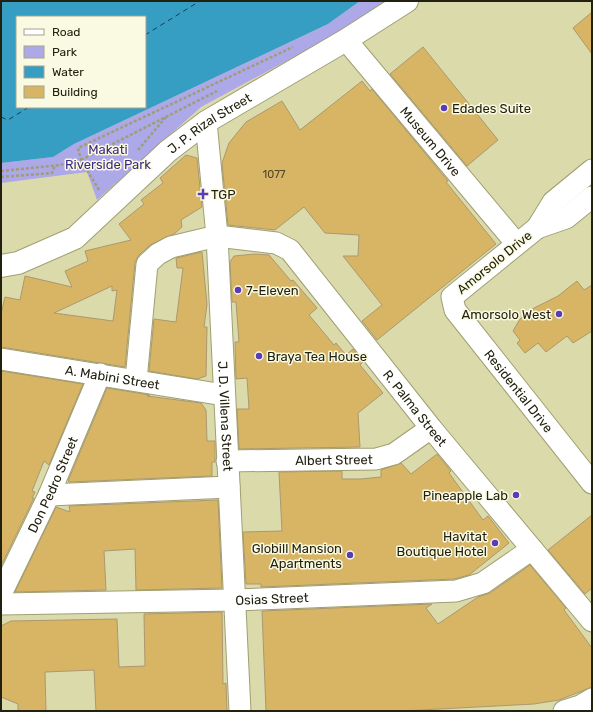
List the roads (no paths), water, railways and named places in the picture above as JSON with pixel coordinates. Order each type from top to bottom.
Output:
[{"type":"main road","name":"J. P. Rizal Street","points":[[1,266],[18,263],[75,238],[168,151],[206,122],[346,40],[407,1]]},
{"type":"street","name":"Museum Drive","points":[[346,40],[516,243]]},
{"type":"street","name":"J. D. Villena Street","points":[[206,122],[217,236],[240,711]]},
{"type":"street","name":"Amorsolo Drive","points":[[537,228],[553,202],[592,170]]},
{"type":"street","name":"Amorsolo Drive","points":[[452,296],[516,243],[537,228],[566,218],[592,197]]},
{"type":"street","points":[[136,380],[147,264],[158,254],[171,247],[217,236]]},
{"type":"street","name":"R. Palma Street","points":[[217,236],[276,243],[290,250],[432,428],[592,621]]},
{"type":"street","name":"Residential Drive","points":[[452,296],[455,310],[592,483]]},
{"type":"street","name":"A. Mabini Street","points":[[1,359],[224,395]]},
{"type":"street","name":"Don Pedro Street","points":[[1,594],[49,495],[100,374]]},
{"type":"street","name":"Albert Street","points":[[227,461],[376,459],[394,454],[432,428]]},
{"type":"street","points":[[49,495],[229,487]]},
{"type":"street","name":"Osias Street","points":[[1,604],[234,600],[456,592],[483,583],[532,549]]},
{"type":"street","points":[[564,711],[580,706],[592,699]]},
{"type":"water","points":[[1,1],[360,1],[328,24],[74,144],[53,157],[1,163]]},
{"type":"place","name":"Edades Suite","points":[[444,108]]},
{"type":"place","name":"TGP","points":[[203,194]]},
{"type":"place","name":"7-Eleven","points":[[238,290]]},
{"type":"place","name":"Amorsolo West","points":[[559,314]]},
{"type":"place","name":"Braya Tea House","points":[[259,356]]},
{"type":"place","name":"Pineapple Lab","points":[[516,495]]},
{"type":"place","name":"Havitat Boutique Hotel","points":[[495,543]]},
{"type":"place","name":"Globill Mansion Apartments","points":[[350,555]]},
{"type":"park label","name":"Makati Riverside Park","points":[[108,156]]}]
